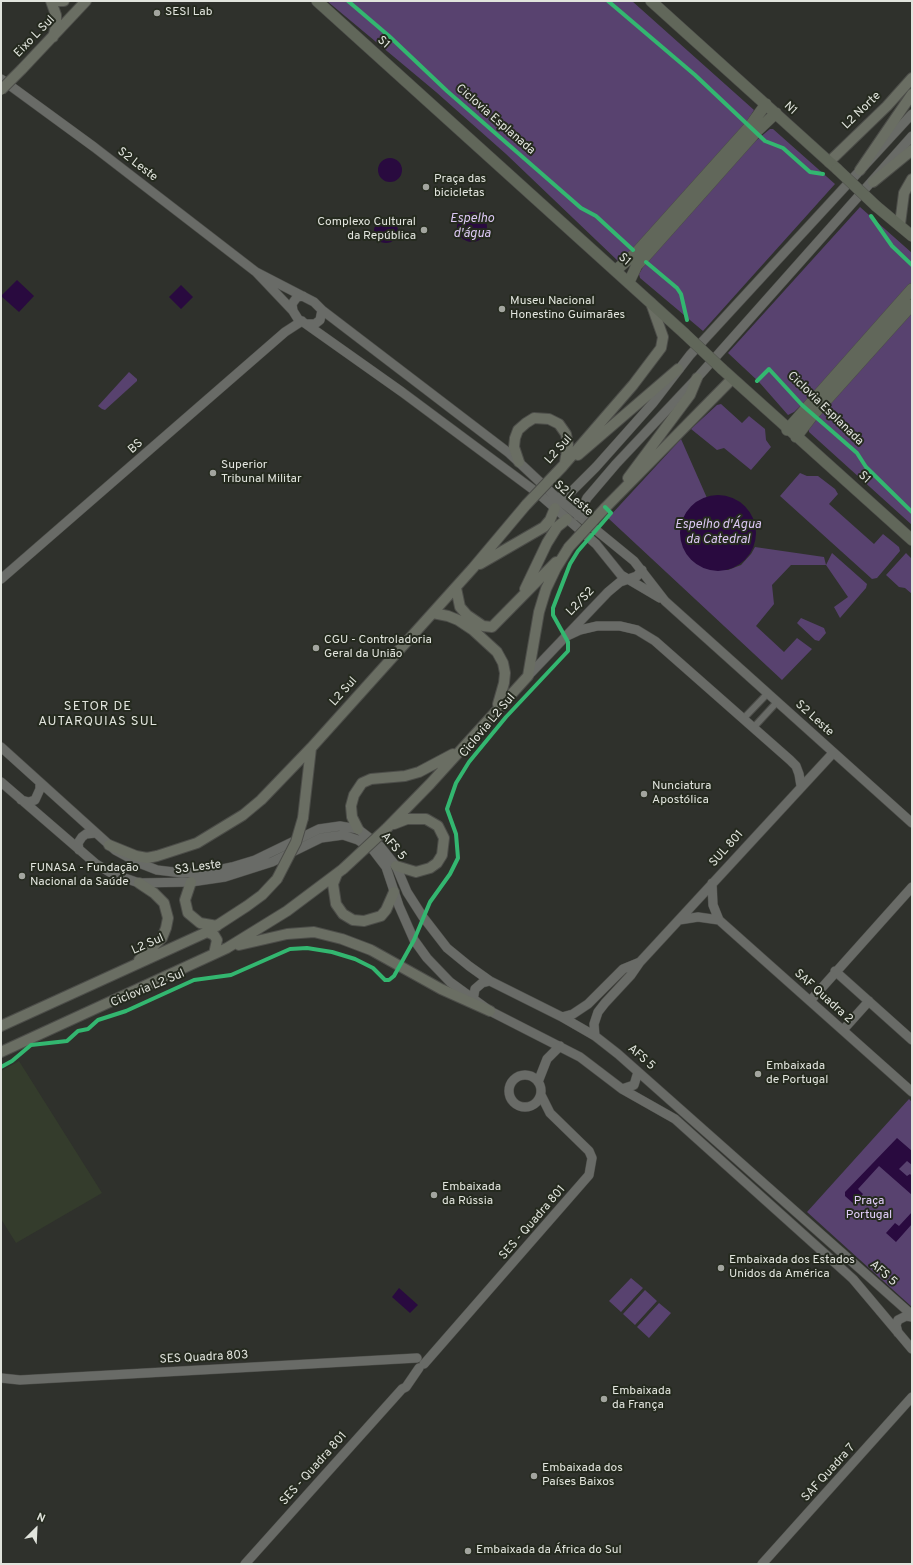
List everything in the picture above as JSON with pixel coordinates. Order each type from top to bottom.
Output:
[{"type":"highway","name":"S1","points":[[317,1],[630,282],[787,430],[850,483],[912,540]]},
{"type":"highway","name":"N1","points":[[652,1],[876,206],[900,224],[912,236]]},
{"type":"highway","points":[[616,270],[641,247],[750,126],[766,104]]},
{"type":"highway","points":[[630,282],[637,265],[756,132],[776,113]]},
{"type":"highway","points":[[787,430],[912,289]]},
{"type":"highway","points":[[796,437],[813,415],[912,305]]},
{"type":"main road","points":[[51,1],[56,15],[56,27],[52,39]]},
{"type":"main road","points":[[56,1],[64,1]]},
{"type":"main road","name":"Eixo L Sul","points":[[1,90],[52,39],[86,1]]},
{"type":"main road","name":"L2 Norte","points":[[833,166],[912,78]]},
{"type":"main road","name":"S2 Leste","points":[[1,79],[94,147],[256,272],[299,318],[534,489],[578,516],[634,561],[665,601]]},
{"type":"main road","points":[[860,170],[912,94]]},
{"type":"main road","points":[[563,466],[596,441],[678,368],[912,114]]},
{"type":"main road","points":[[578,516],[587,498],[616,464],[697,378],[873,182],[912,136]]},
{"type":"main road","points":[[873,182],[912,150]]},
{"type":"main road","points":[[900,224],[904,193],[912,179]]},
{"type":"main road","name":"S2 Leste","points":[[256,272],[303,296]]},
{"type":"main road","points":[[303,296],[314,302],[322,310],[322,315],[318,323],[312,325],[299,318],[292,304],[294,300],[303,296]]},
{"type":"main road","name":"L2 Sul","points":[[1,1026],[207,932],[262,895],[277,879],[296,842],[303,818],[311,748],[456,588],[526,505],[563,466],[638,379],[661,348],[663,337],[651,303]]},
{"type":"main road","name":"S2 Leste","points":[[322,310],[519,462],[556,503],[567,519],[596,544],[620,575],[665,601],[912,823]]},
{"type":"main road","name":"BS","points":[[1,579],[285,332],[299,318]]},
{"type":"main road","points":[[473,568],[544,527],[550,520],[556,503],[578,486],[653,403],[678,368]]},
{"type":"main road","points":[[618,494],[637,463],[690,395],[697,378]]},
{"type":"main road","points":[[456,588],[460,607],[467,615],[483,626],[492,627],[499,622],[618,494],[732,379]]},
{"type":"main road","points":[[442,421],[445,413],[454,411]]},
{"type":"main road","points":[[519,462],[514,447],[518,430],[534,418],[549,419],[559,424],[566,434],[568,445],[563,466]]},
{"type":"main road","points":[[523,595],[546,543],[557,527],[567,519]]},
{"type":"main road","points":[[1,1052],[227,948],[287,911],[340,872],[388,827],[462,748],[496,708],[528,676],[539,612],[546,589],[568,549]]},
{"type":"main road","points":[[608,561],[614,552],[619,550]]},
{"type":"main road","name":"L2/S2","points":[[528,676],[608,592],[620,582],[637,576],[642,570]]},
{"type":"main road","points":[[433,613],[458,620],[497,652],[503,663],[505,672],[502,689],[496,708]]},
{"type":"main road","points":[[565,636],[580,630],[598,626],[620,626],[637,630],[655,641],[744,718],[796,766],[801,786]]},
{"type":"main road","name":"S3 Leste","points":[[1,747],[109,845],[133,860],[158,870],[182,873],[208,872],[255,860],[319,829],[340,826],[358,829]]},
{"type":"main road","points":[[109,845],[125,853],[147,858],[158,856],[197,843],[222,829],[255,805],[311,748]]},
{"type":"main road","points":[[358,829],[352,817],[351,806],[354,795],[362,783],[371,779],[405,776],[419,772],[462,748]]},
{"type":"main road","name":"SUL 801","points":[[595,1036],[594,1024],[598,1012],[631,975],[640,962],[833,753]]},
{"type":"main road","name":"S3 Leste","points":[[1,782],[79,850],[113,874],[139,883],[191,882],[225,877],[272,862],[321,838],[343,835],[358,840],[373,850],[380,858],[391,880],[394,892]]},
{"type":"main road","points":[[21,800],[29,802],[35,800],[40,789],[40,783]]},
{"type":"main road","points":[[388,827],[407,819],[420,818],[433,822],[438,826],[444,838],[442,855],[437,863],[430,868],[416,872],[396,866]]},
{"type":"main road","name":"AFS 5","points":[[358,829],[380,846],[396,866],[407,892],[434,933],[447,948],[490,981],[562,1017],[595,1036],[638,1072],[912,1316]]},
{"type":"main road","points":[[79,850],[78,843],[82,837],[86,834],[96,833]]},
{"type":"main road","points":[[340,872],[333,884],[336,904],[343,914],[353,920],[364,921],[381,916],[386,910],[394,892]]},
{"type":"main road","points":[[191,882],[185,900],[188,913],[200,923],[217,926]]},
{"type":"main road","points":[[134,965],[162,938],[168,918],[164,903],[154,893],[139,883]]},
{"type":"main road","points":[[679,920],[698,917],[719,920],[713,905],[712,883]]},
{"type":"main road","points":[[810,1001],[912,887]]},
{"type":"main road","name":"AFS 5","points":[[394,892],[414,940],[427,958],[450,982],[490,1011],[587,1061],[622,1089],[663,1112],[690,1132],[853,1279],[874,1302],[900,1337],[912,1349]]},
{"type":"main road","name":"SAF Quadra 2","points":[[719,920],[912,1092]]},
{"type":"main road","points":[[207,932],[214,935],[217,940],[214,954]]},
{"type":"main road","points":[[227,948],[287,934],[314,932],[342,938],[371,950],[441,989],[490,1011]]},
{"type":"main road","name":"SUL 801","points":[[562,1017],[573,1014],[588,1004],[623,970],[640,962]]},
{"type":"main road","points":[[835,972],[912,1040]]},
{"type":"main road","points":[[473,1000],[475,989],[478,986],[490,981]]},
{"type":"main road","points":[[608,984],[616,991]]},
{"type":"main road","points":[[843,1030],[869,1001]]},
{"type":"main road","points":[[530,1076],[539,1065],[546,1052],[546,1040]]},
{"type":"main road","points":[[538,1082],[547,1059],[560,1046]]},
{"type":"main road","points":[[622,1089],[634,1085],[638,1072]]},
{"type":"main road","points":[[522,1075],[530,1076],[538,1082],[541,1088],[541,1095],[537,1102],[528,1107],[515,1103],[510,1096],[510,1085],[517,1077],[522,1075]]},
{"type":"main road","name":"SES - Quadra 801","points":[[245,1564],[402,1390],[418,1363],[441,1345],[589,1175],[592,1158],[589,1152],[550,1113],[541,1095]]},
{"type":"main road","name":"SES - Quadra 801","points":[[528,1107],[550,1113]]},
{"type":"main road","points":[[900,1337],[896,1329],[897,1322],[903,1317],[912,1316]]},
{"type":"main road","name":"SES Quadra 803","points":[[1,1378],[20,1380],[388,1360],[418,1363]]},
{"type":"main road","name":"SES Quadra 803","points":[[1,1385],[20,1380]]},
{"type":"main road","name":"SAF Quadra 7","points":[[762,1564],[912,1398]]},
{"type":"street","points":[[744,718],[768,693]]},
{"type":"street","points":[[754,727],[777,702]]},
{"type":"shaded area","points":[[19,1061],[102,1193],[16,1243],[1,1219],[1,1071]]},
{"type":"green space","points":[[327,1],[632,1],[754,110],[746,123],[638,245],[619,262],[506,154],[436,92]]},
{"type":"green space","points":[[770,129],[773,129],[835,184],[703,331],[640,278],[639,274],[646,262],[753,143]]},
{"type":"green space","points":[[860,207],[912,253],[912,283],[812,395],[794,412],[788,415],[759,382],[728,353]]},
{"type":"green space","points":[[912,309],[912,525],[809,432],[809,428]]},
{"type":"green space","points":[[129,372],[137,379],[137,381],[105,410],[98,406]]},
{"type":"green space","points":[[721,404],[742,423],[749,416],[765,429],[766,440],[771,447],[751,470],[724,448],[717,450],[691,429],[717,405]]},
{"type":"green space","points":[[681,439],[707,498],[695,504],[685,515],[713,570],[728,570],[741,565],[755,547],[824,557],[826,565],[791,565],[772,585],[774,604],[756,626],[784,652],[797,638],[812,649],[782,680],[608,518]]},
{"type":"green space","points":[[800,473],[807,476],[818,476],[835,489],[838,494],[829,504],[874,544],[883,534],[899,547],[900,551],[877,578],[872,579],[780,496]]},
{"type":"green space","points":[[832,553],[867,584],[866,588],[840,618],[834,607],[848,597],[826,565]]},
{"type":"green space","points":[[906,553],[912,559],[912,594],[905,588],[899,587],[886,575]]},
{"type":"green space","points":[[801,618],[824,628],[826,633],[819,641],[815,640],[797,623]]},
{"type":"green space","name":"Praça Portugal","points":[[909,1099],[912,1102],[912,1307],[807,1212]]},
{"type":"green space","points":[[631,1278],[643,1288],[621,1312],[609,1301]]},
{"type":"green space","points":[[645,1290],[657,1301],[635,1325],[623,1314]]},
{"type":"green space","points":[[659,1303],[671,1313],[649,1338],[637,1327]]},
{"type":"water","points":[[385,158],[395,158],[402,165],[402,175],[395,182],[385,182],[378,175],[378,165]]},
{"type":"water","name":"Espelho d'água","points":[[472,212],[483,216],[487,227],[483,238],[472,242],[461,238],[457,227],[461,216]]},
{"type":"water","points":[[386,219],[395,222],[398,231],[395,240],[386,243],[377,240],[374,231],[377,222]]},
{"type":"water","points":[[17,280],[34,296],[19,312],[1,296]]},
{"type":"water","points":[[181,285],[193,297],[181,309],[169,297]]},
{"type":"water","name":"Espelho d'Água da Catedral","points":[[718,495],[732,498],[745,506],[753,519],[756,533],[753,547],[745,560],[732,568],[718,571],[704,568],[691,560],[683,547],[680,533],[683,519],[691,506],[704,498]]},
{"type":"water","points":[[897,1138],[912,1151],[912,1165],[907,1161],[899,1169],[907,1176],[910,1174],[912,1176],[912,1195],[879,1166],[858,1189],[863,1194],[854,1204],[845,1196],[845,1192]]},
{"type":"water","points":[[912,1212],[912,1224],[896,1242],[886,1233],[895,1223],[899,1226]]},
{"type":"water","points":[[399,1288],[418,1305],[410,1313],[392,1297]]},
{"type":"cycle path","name":"Ciclovia Esplanada","points":[[348,1],[389,36],[447,91],[581,208],[596,216],[633,250]]},
{"type":"cycle path","points":[[608,1],[695,75],[765,141],[783,148],[810,172],[823,174]]},
{"type":"cycle path","points":[[871,216],[892,246],[912,265]]},
{"type":"cycle path","points":[[646,262],[677,288],[681,294],[687,320]]},
{"type":"cycle path","name":"Ciclovia Esplanada","points":[[757,381],[769,369],[802,405],[857,453],[866,467],[912,512]]},
{"type":"cycle path","name":"Ciclovia L2 Sul","points":[[1,1067],[12,1061],[31,1045],[67,1041],[78,1031],[88,1029],[98,1020],[126,1011],[194,980],[231,975],[290,949],[307,948],[332,952],[355,959],[373,968],[385,980],[389,980],[394,976],[414,940],[430,902],[450,874],[458,858],[456,834],[447,809],[456,783],[469,762],[506,717],[568,651],[568,642],[553,615],[553,608],[570,564],[578,551],[611,513],[605,507]]},
{"type":"place","name":"SESI Lab","points":[[157,13]]},
{"type":"place","name":"Praça das bicicletas","points":[[426,187]]},
{"type":"place","name":"Complexo Cultural da República","points":[[424,230]]},
{"type":"place","name":"Museu Nacional Honestino Guimarães","points":[[502,309]]},
{"type":"place","name":"Superior Tribunal Militar","points":[[213,473]]},
{"type":"place","name":"CGU - Controladoria Geral da União","points":[[316,648]]},
{"type":"place","name":"Nunciatura Apostólica","points":[[644,794]]},
{"type":"place","name":"FUNASA - Fundação Nacional da Saúde","points":[[22,876]]},
{"type":"place","name":"Embaixada de Portugal","points":[[758,1074]]},
{"type":"place","name":"Embaixada da Rússia","points":[[434,1195]]},
{"type":"place","name":"Embaixada dos Estados Unidos da América","points":[[721,1268]]},
{"type":"place","name":"Embaixada da França","points":[[604,1399]]},
{"type":"place","name":"Embaixada dos Países Baixos","points":[[534,1476]]},
{"type":"place","name":"Embaixada da África do Sul","points":[[468,1551]]},
{"type":"district","name":"SETOR DE AUTARQUIAS SUL","points":[[98,714]]}]
